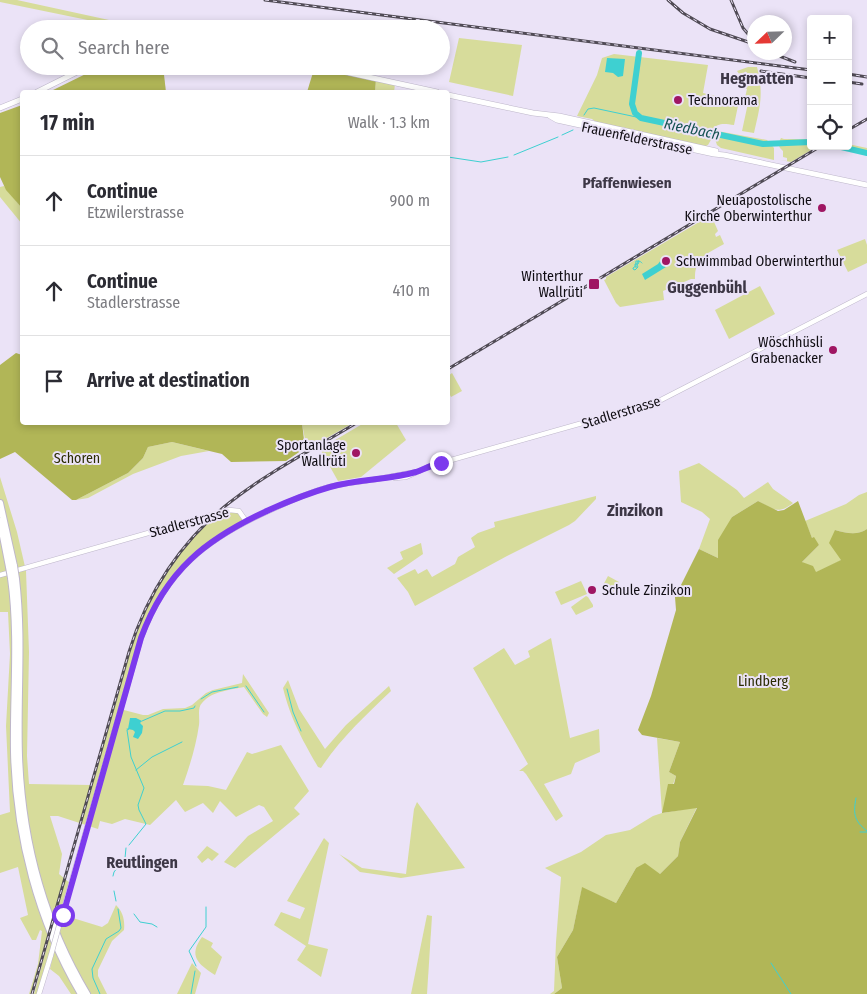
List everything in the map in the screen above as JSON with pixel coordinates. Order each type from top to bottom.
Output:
[{"type":"highway","points":[[0,503],[12,566],[20,640],[19,756],[26,825],[38,880],[50,917],[64,951],[87,994]]},
{"type":"highway","points":[[0,521],[12,566]]},
{"type":"highway","points":[[13,578],[15,762],[23,836],[43,912],[81,994]]},
{"type":"main road","points":[[41,90],[71,75]]},
{"type":"main road","points":[[359,75],[428,90]]},
{"type":"main road","name":"Frauenfelderstrasse","points":[[450,95],[550,116],[559,116],[682,143],[724,155],[867,185]]},
{"type":"main road","points":[[0,108],[20,100]]},
{"type":"main road","name":"Stadlerstrasse","points":[[0,575],[229,510],[239,511],[246,521],[332,486],[416,472],[430,466],[657,402],[867,294]]},
{"type":"main road","points":[[39,994],[139,644],[148,619],[165,590],[188,562],[211,542],[246,521]]},
{"type":"shaded area","points":[[0,0],[17,0],[109,20],[88,20],[0,2]]},
{"type":"shaded area","points":[[459,38],[522,45],[513,96],[449,82]]},
{"type":"shaded area","points":[[614,54],[708,65],[703,93],[739,101],[734,125],[719,125],[712,130],[767,140],[774,148],[774,160],[721,148],[717,145],[715,139],[712,138],[708,145],[704,147],[577,116],[597,75],[602,58]]},
{"type":"shaded area","points":[[607,58],[625,59],[623,76],[618,77],[613,73],[605,72]]},
{"type":"shaded area","points":[[748,67],[757,67],[761,93],[754,133],[742,131],[748,103],[744,102],[747,89],[742,88],[742,78],[737,71]]},
{"type":"shaded area","points":[[376,79],[395,84],[394,90],[375,90]]},
{"type":"shaded area","points":[[781,138],[807,139],[807,150],[811,150],[791,162],[780,160],[787,161],[787,158],[783,157],[783,151],[778,144]]},
{"type":"shaded area","points":[[852,145],[867,148],[867,155],[844,150],[852,150]]},
{"type":"shaded area","points":[[4,186],[20,206],[20,222],[0,197],[0,187]]},
{"type":"shaded area","name":"Schwimmbad Oberwinterthur","points":[[711,215],[718,231],[715,234],[716,237],[720,235],[724,244],[703,257],[697,266],[695,279],[663,291],[664,300],[620,307],[616,303],[604,280],[606,277]]},
{"type":"shaded area","points":[[865,239],[867,263],[848,272],[837,250]]},
{"type":"shaded area","points":[[661,260],[666,267],[645,280],[642,274]]},
{"type":"shaded area","points":[[760,286],[775,314],[729,339],[715,310]]},
{"type":"shaded area","points":[[452,373],[462,391],[451,397],[450,395],[450,374]]},
{"type":"shaded area","points":[[302,425],[350,425],[304,451],[306,445]]},
{"type":"shaded area","name":"Sportanlage Wallrüti","points":[[361,425],[397,425],[406,440],[361,477],[338,481],[320,449]]},
{"type":"shaded area","points":[[172,442],[209,451],[181,456],[133,474],[88,498],[76,500],[128,473],[143,458],[148,447]]},
{"type":"shaded area","points":[[699,463],[737,490],[744,498],[768,482],[773,489],[793,503],[783,509],[775,510],[758,501],[732,517],[718,558],[699,549],[710,519],[702,512],[681,502],[679,471]]},
{"type":"shaded area","points":[[0,477],[17,532],[26,571],[29,652],[27,756],[29,784],[91,785],[131,647],[151,598],[172,563],[204,525],[216,514],[236,510],[246,521],[219,536],[171,581],[145,628],[120,709],[148,715],[163,709],[185,708],[192,705],[206,693],[242,683],[243,674],[269,713],[267,717],[244,687],[222,692],[206,699],[200,708],[196,740],[183,785],[208,786],[226,790],[247,752],[252,754],[281,745],[309,791],[294,808],[300,814],[235,868],[224,862],[248,836],[273,821],[264,807],[259,805],[236,817],[220,801],[213,813],[203,803],[185,812],[176,800],[150,825],[125,819],[112,824],[100,821],[98,829],[58,816],[50,816],[62,854],[59,874],[71,884],[63,915],[102,927],[108,923],[116,905],[123,916],[124,930],[112,941],[98,970],[98,976],[107,994],[71,994],[59,976],[50,969],[52,959],[50,953],[37,994],[34,994],[47,946],[46,942],[31,994],[29,994],[38,964],[42,931],[40,930],[36,940],[32,940],[20,918],[28,915],[18,867],[0,873],[0,815],[10,812],[6,726],[10,654],[8,612],[0,612]]},
{"type":"shaded area","points":[[867,492],[867,529],[855,533],[835,530],[842,560],[815,573],[802,562],[819,545],[812,538],[805,521],[846,504]]},
{"type":"shaded area","points":[[596,496],[596,499],[569,525],[415,606],[408,592],[397,578],[415,569],[418,574],[427,569],[432,577],[455,564],[458,557],[475,547],[471,538],[478,533],[495,527],[494,522]]},
{"type":"shaded area","points":[[421,543],[423,554],[394,574],[387,568],[403,559],[400,552]]},
{"type":"shaded area","points":[[608,576],[619,582],[612,595],[601,589]]},
{"type":"shaded area","points":[[581,581],[587,594],[561,605],[555,592]]},
{"type":"shaded area","points":[[586,596],[593,607],[576,615],[571,607]]},
{"type":"shaded area","points":[[551,638],[570,738],[599,729],[600,752],[575,763],[571,774],[544,784],[563,816],[556,821],[526,774],[523,771],[519,771],[528,764],[473,668],[504,648],[515,665],[530,657],[528,651]]},
{"type":"shaded area","points":[[288,680],[299,709],[325,749],[346,725],[389,686],[391,691],[345,737],[321,768],[318,767],[307,747],[290,710],[283,688]]},
{"type":"shaded area","points":[[130,718],[142,721],[140,723],[143,726],[142,733],[138,739],[133,737],[135,732],[133,730],[128,729]]},
{"type":"shaded area","points":[[657,738],[680,742],[669,772],[676,776],[663,813],[697,807],[680,842],[678,856],[660,874],[636,868],[616,903],[582,888],[573,930],[557,957],[562,988],[554,994],[550,994],[554,991],[561,877],[545,868],[581,852],[606,835],[630,830],[653,816],[662,813]]},
{"type":"shaded area","points":[[417,802],[465,868],[401,878],[360,872],[339,854],[362,868],[406,874],[414,809]]},
{"type":"shaded area","points":[[324,838],[329,843],[308,944],[328,949],[321,977],[297,960],[306,946],[274,925],[281,912],[300,919],[305,908],[287,901]]},
{"type":"shaded area","points":[[207,846],[219,854],[212,861],[208,858],[202,863],[197,857]]},
{"type":"shaded area","points":[[427,915],[432,916],[427,994],[411,994]]},
{"type":"shaded area","points":[[202,937],[213,943],[211,947],[222,957],[215,975],[200,963],[195,954]]},
{"type":"shaded area","points":[[192,963],[201,973],[195,994],[177,994]]},
{"type":"green space","points":[[84,75],[164,75],[166,90],[53,90]]},
{"type":"green space","points":[[312,75],[357,75],[376,79],[375,90],[308,90]]},
{"type":"green space","points":[[20,106],[20,206],[6,190],[0,177],[0,113]]},
{"type":"green space","name":"Schoren","points":[[16,353],[20,354],[20,425],[302,425],[305,448],[286,461],[231,462],[222,454],[172,442],[148,447],[143,458],[128,473],[76,500],[72,500],[15,452],[0,459],[0,365]]},
{"type":"green space","name":"Lindberg","points":[[758,501],[778,511],[784,510],[798,501],[812,538],[814,537],[819,545],[802,562],[813,566],[816,572],[841,560],[829,543],[835,530],[855,533],[867,529],[867,994],[554,994],[562,988],[557,957],[573,930],[582,887],[616,903],[636,868],[645,863],[660,874],[678,856],[680,842],[697,808],[662,813],[668,784],[674,784],[676,776],[669,772],[680,742],[642,735],[638,730],[651,696],[676,610],[675,597],[699,549],[718,558],[718,540],[732,517]]},
{"type":"waterway","name":"Riedbach","points":[[639,53],[632,104],[635,113],[641,118],[763,144],[807,142]]},
{"type":"waterway","points":[[584,115],[588,109],[594,108],[641,118]]},
{"type":"waterway","points":[[562,135],[573,130]]},
{"type":"waterway","points":[[514,155],[558,137]]},
{"type":"waterway","name":"Riedbach","points":[[852,150],[867,153]]},
{"type":"waterway","points":[[450,157],[481,162],[508,157]]},
{"type":"waterway","points":[[638,267],[635,270],[633,269],[633,268],[635,267],[635,266],[636,266],[636,265],[636,264],[636,261],[639,261],[639,262],[638,264],[637,264],[636,264],[635,264],[635,267],[637,267],[637,265],[637,264],[637,263],[638,261],[639,261],[640,261],[642,263]]},
{"type":"waterway","points":[[246,686],[264,712]]},
{"type":"waterway","points":[[201,699],[212,692],[238,687]]},
{"type":"waterway","points":[[287,689],[293,712],[301,731]]},
{"type":"waterway","points":[[142,721],[165,711],[180,711],[194,708],[195,706]]},
{"type":"waterway","points":[[127,729],[129,729],[127,730],[131,757],[144,788],[138,805],[146,824],[129,845]]},
{"type":"waterway","points":[[136,770],[152,757],[182,742]]},
{"type":"waterway","points":[[856,798],[856,817],[859,824],[867,831]]},
{"type":"waterway","points":[[860,832],[867,832]]},
{"type":"waterway","points":[[113,876],[125,858],[126,848]]},
{"type":"waterway","points":[[114,891],[116,901]]},
{"type":"waterway","points":[[196,966],[189,951],[206,927],[206,907]]},
{"type":"waterway","points":[[100,994],[93,978],[92,969],[106,939],[121,928],[118,909]]},
{"type":"waterway","points":[[134,914],[140,922],[157,927]]},
{"type":"waterway","points":[[771,963],[791,994]]},
{"type":"waterway","points":[[191,994],[195,971]]},
{"type":"railway","points":[[265,0],[421,20]]},
{"type":"railway","points":[[668,0],[683,13],[710,29],[747,42]]},
{"type":"railway","points":[[731,0],[743,28],[747,33]]},
{"type":"railway","points":[[450,24],[807,69]]},
{"type":"railway","points":[[790,60],[795,62]]},
{"type":"railway","points":[[761,71],[807,77]]},
{"type":"railway","points":[[852,75],[867,77]]},
{"type":"railway","points":[[852,83],[862,84]]},
{"type":"railway","points":[[852,128],[867,119]]},
{"type":"railway","points":[[450,368],[814,150]]},
{"type":"railway","points":[[32,994],[129,652],[136,630],[156,589],[181,551],[229,503],[276,471],[353,425]]},
{"type":"place","name":"Technorama","points":[[678,100]]},
{"type":"place","name":"Neuapostolische Kirche Oberwinterthur","points":[[822,208]]},
{"type":"place","name":"Schwimmbad Oberwinterthur","points":[[666,261]]},
{"type":"place","name":"Winterthur Wallrüti","points":[[594,284]]},
{"type":"place","name":"Wöschhüsli Grabenacker","points":[[833,350]]},
{"type":"place","name":"Sportanlage Wallrüti","points":[[356,453]]},
{"type":"place","name":"Schule Zinzikon","points":[[592,590]]},
{"type":"district","name":"Hegmatten","points":[[757,78]]},
{"type":"district","name":"Pfaffenwiesen","points":[[627,183]]},
{"type":"district","name":"Guggenbühl","points":[[707,287]]},
{"type":"district","name":"Zinzikon","points":[[635,510]]},
{"type":"district","name":"Reutlingen","points":[[142,862]]},
{"type":"route","points":[[63,915],[141,638],[153,609],[171,581],[198,553],[219,536],[285,503],[332,486],[416,472],[441,463]]}]
